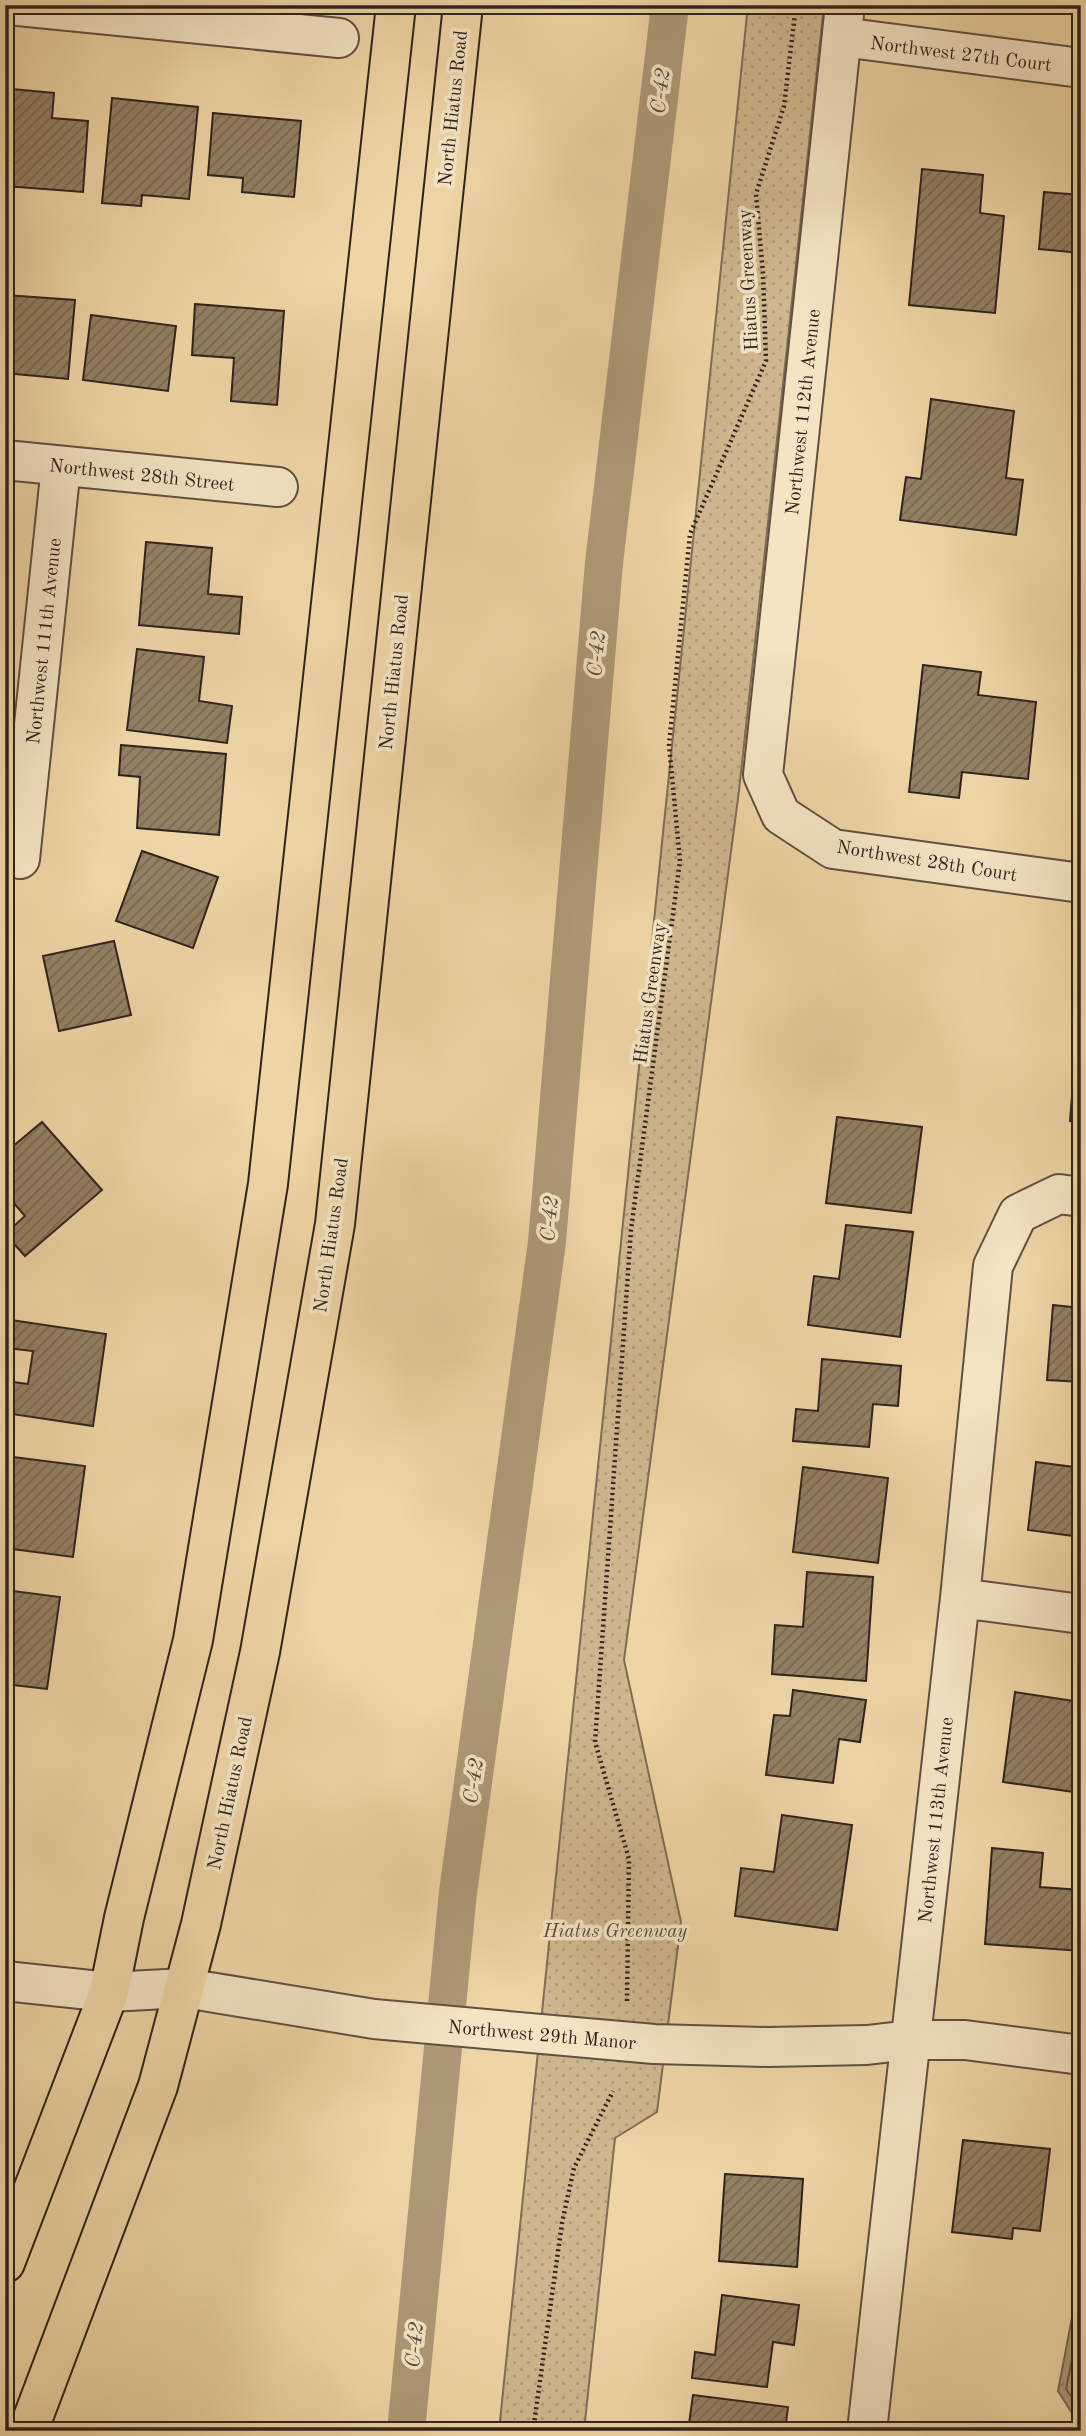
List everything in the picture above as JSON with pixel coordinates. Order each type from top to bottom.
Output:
[{"type":"main road","points":[[5,2263],[110,1992],[124,1919],[193,1640],[268,1184],[396,5]]},
{"type":"main road","name":"North Hiatus Road","points":[[28,2431],[158,2086],[185,1988],[260,1652],[335,1224],[463,5]]},
{"type":"street","points":[[8,5],[339,38]]},
{"type":"street","name":"Northwest 27th Court","points":[[844,21],[1081,68]]},
{"type":"street","name":"Northwest 112th Avenue","points":[[781,815],[763,775],[844,21]]},
{"type":"street","name":"Northwest 28th Street","points":[[5,460],[278,487]]},
{"type":"street","name":"Northwest 111th Avenue","points":[[20,859],[61,466]]},
{"type":"street","name":"Northwest 28th Court","points":[[781,815],[833,849],[1081,883]]},
{"type":"street","name":"Northwest 113th Avenue","points":[[867,2431],[960,1598],[993,1266],[1018,1214],[1059,1194],[1081,1197]]},
{"type":"street","points":[[960,1598],[1081,1614]]},
{"type":"street","name":"Northwest 29th Manor","points":[[5,1981],[110,1992],[185,1988],[374,2019],[654,2044],[768,2047],[965,2040],[1081,2055]]},
{"type":"path","name":"Hiatus Greenway","points":[[627,2001],[629,1859],[595,1742],[631,1230],[680,861],[669,746],[690,534],[766,361],[763,275],[756,194],[784,106],[796,5]]},
{"type":"path","points":[[533,2431],[562,2223],[574,2168],[613,2091]]},
{"type":"green space","name":"Hiatus Greenway","points":[[748,5],[824,5],[739,791],[624,1660],[681,1922],[657,2112],[615,2138],[584,2431],[499,2431]]},
{"type":"water","points":[[1074,2307],[1081,2308],[1081,2417],[1074,2416],[1058,2391]]},
{"type":"building","points":[[12,89],[54,93],[52,118],[88,121],[83,192],[5,186]]},
{"type":"building","points":[[112,98],[198,107],[189,199],[142,195],[141,206],[102,203]]},
{"type":"building","points":[[213,113],[301,121],[294,197],[242,192],[243,178],[208,175]]},
{"type":"building","points":[[922,169],[983,175],[980,213],[1004,216],[995,313],[909,305]]},
{"type":"building","points":[[1044,192],[1081,195],[1081,253],[1039,249]]},
{"type":"building","points":[[5,295],[75,300],[68,379],[5,373]]},
{"type":"building","points":[[195,304],[284,311],[277,405],[231,401],[234,358],[192,355]]},
{"type":"building","points":[[91,315],[176,326],[168,391],[83,380]]},
{"type":"building","points":[[931,399],[1014,411],[1006,478],[1023,480],[1016,535],[900,520],[906,477],[921,479]]},
{"type":"building","points":[[146,542],[212,548],[208,594],[242,597],[239,634],[139,625]]},
{"type":"building","points":[[137,649],[204,657],[199,701],[232,706],[227,743],[127,730]]},
{"type":"building","points":[[923,665],[981,672],[978,695],[1036,702],[1028,779],[962,772],[959,798],[909,792]]},
{"type":"building","points":[[121,745],[226,754],[219,835],[137,828],[140,777],[119,775]]},
{"type":"building","points":[[142,851],[218,877],[193,948],[116,921]]},
{"type":"building","points":[[114,941],[131,1015],[59,1031],[43,956]]},
{"type":"building","points":[[1076,1046],[1081,1047],[1081,1122],[1070,1121]]},
{"type":"building","points":[[837,1117],[922,1127],[911,1213],[826,1203]]},
{"type":"building","points":[[42,1122],[102,1190],[25,1256],[5,1234],[25,1216],[5,1193],[5,1153]]},
{"type":"building","points":[[846,1225],[913,1232],[900,1337],[808,1325],[814,1276],[839,1279]]},
{"type":"building","points":[[1053,1305],[1081,1308],[1081,1382],[1047,1380]]},
{"type":"building","points":[[11,1320],[106,1334],[93,1426],[5,1413],[5,1381],[28,1384],[33,1351],[7,1348]]},
{"type":"building","points":[[822,1359],[901,1366],[898,1406],[873,1404],[869,1447],[793,1441],[796,1409],[818,1411]]},
{"type":"building","points":[[5,1456],[85,1466],[73,1557],[5,1548]]},
{"type":"building","points":[[1036,1462],[1081,1468],[1081,1537],[1028,1530]]},
{"type":"building","points":[[803,1467],[888,1478],[878,1563],[793,1552]]},
{"type":"building","points":[[807,1572],[873,1577],[866,1681],[772,1674],[775,1625],[803,1627]]},
{"type":"building","points":[[5,1590],[60,1597],[47,1689],[5,1684]]},
{"type":"building","points":[[793,1690],[866,1700],[860,1742],[839,1739],[833,1783],[766,1775],[774,1715],[790,1716]]},
{"type":"building","points":[[1015,1692],[1081,1702],[1081,1793],[1003,1782]]},
{"type":"building","points":[[782,1815],[852,1825],[837,1930],[735,1916],[741,1868],[774,1872]]},
{"type":"building","points":[[992,1848],[1043,1853],[1040,1887],[1081,1890],[1081,1951],[985,1944]]},
{"type":"building","points":[[963,2140],[1050,2149],[1040,2231],[1013,2228],[1012,2239],[952,2232]]},
{"type":"building","points":[[725,2174],[803,2179],[797,2267],[719,2261]]},
{"type":"building","points":[[722,2295],[799,2305],[794,2345],[773,2342],[767,2387],[692,2378],[695,2352],[715,2355]]},
{"type":"building","points":[[693,2395],[788,2407],[785,2431],[688,2431]]},
{"type":"waterway","name":"C-42","points":[[406,2431],[458,1892],[547,1242],[604,563],[670,5]]}]
